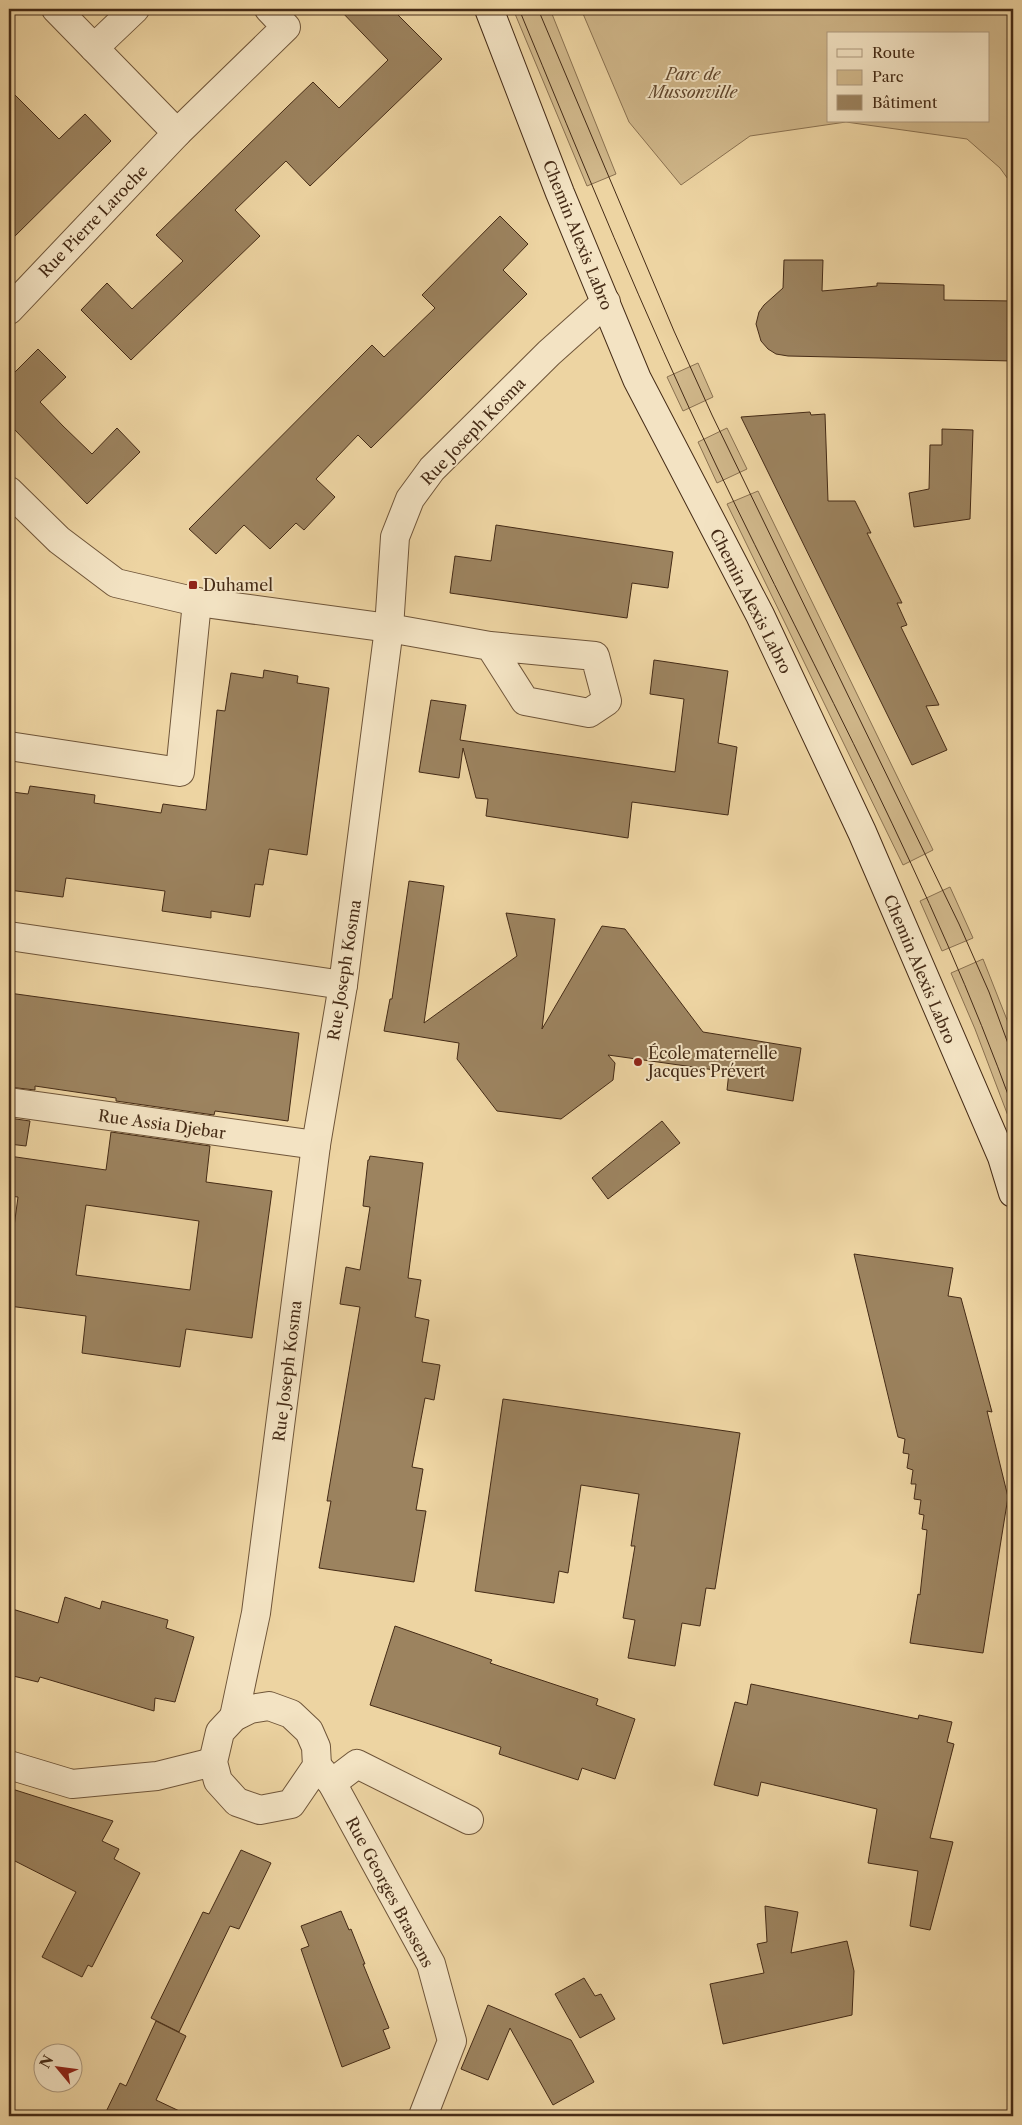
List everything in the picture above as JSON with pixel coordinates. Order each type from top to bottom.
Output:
[{"type":"street","points":[[56,9],[177,133]]},
{"type":"street","points":[[94,48],[135,9]]},
{"type":"street","name":"Rue Pierre Laroche","points":[[9,310],[177,133],[286,27],[269,9]]},
{"type":"street","name":"Chemin Alexis Labro","points":[[489,9],[560,193],[637,379],[760,615],[862,832],[1002,1157],[1013,1193]]},
{"type":"street","name":"Rue Joseph Kosma","points":[[234,1717],[256,1613],[316,1145],[343,985],[389,628],[395,537],[410,499],[432,469],[548,353],[606,302]]},
{"type":"street","points":[[9,491],[59,540],[116,583],[196,602],[389,628],[490,646]]},
{"type":"street","points":[[9,746],[180,772],[196,602]]},
{"type":"street","points":[[9,936],[343,985]]},
{"type":"street","name":"Rue Assia Djebar","points":[[9,1102],[316,1145]]},
{"type":"street","points":[[325,1775],[309,1731],[291,1714],[269,1706],[250,1708],[234,1717],[220,1732],[213,1762],[218,1781],[237,1802],[260,1810],[291,1804],[325,1775],[358,1764],[469,1820]]},
{"type":"street","points":[[9,1765],[72,1784],[157,1776],[213,1762]]},
{"type":"street","name":"Rue Georges Brassens","points":[[325,1775],[431,1964],[452,2041],[423,2116]]},
{"type":"green space","points":[[513,9],[550,9],[616,174],[587,186]]},
{"type":"green space","name":"Parc de Mussonville","points":[[581,9],[1013,9],[1013,186],[1000,168],[967,139],[846,122],[750,136],[681,185],[629,122]]},
{"type":"green space","points":[[698,363],[713,397],[683,411],[667,377]]},
{"type":"green space","points":[[727,428],[747,469],[717,483],[698,442]]},
{"type":"green space","points":[[758,491],[933,850],[903,865],[727,504]]},
{"type":"green space","points":[[950,887],[973,938],[942,951],[920,901]]},
{"type":"green space","points":[[983,959],[1013,1035],[1013,1129],[975,1029],[951,973]]},
{"type":"building","points":[[339,9],[392,9],[442,59],[310,186],[286,161],[235,210],[260,236],[131,360],[81,310],[107,283],[132,309],[183,261],[156,235],[286,108],[313,82],[339,108],[388,60]]},
{"type":"building","points":[[9,89],[59,139],[85,114],[111,141],[9,242]]},
{"type":"building","points":[[500,216],[528,244],[503,270],[527,294],[371,448],[358,435],[316,479],[335,497],[304,530],[296,523],[270,549],[244,525],[216,554],[189,529],[372,345],[384,357],[435,308],[422,295]]},
{"type":"building","points":[[784,260],[823,260],[822,291],[877,286],[877,283],[944,285],[944,300],[1013,301],[1013,361],[788,356],[776,354],[761,341],[756,324],[759,312],[764,305],[783,288]]},
{"type":"building","points":[[38,349],[66,377],[40,402],[63,426],[92,454],[117,428],[140,452],[87,504],[13,428],[9,432],[9,370],[13,374]]},
{"type":"building","points":[[810,412],[811,415],[825,414],[828,501],[855,501],[871,533],[867,533],[902,603],[897,603],[907,625],[901,627],[939,705],[926,706],[947,750],[912,765],[741,417]]},
{"type":"building","points":[[942,429],[973,430],[970,519],[914,527],[909,493],[929,489],[930,445],[942,445]]},
{"type":"building","points":[[496,525],[673,552],[668,588],[632,583],[627,618],[450,593],[455,556],[491,561]]},
{"type":"building","points":[[654,660],[728,671],[718,743],[737,747],[728,815],[632,802],[628,838],[486,816],[488,799],[476,798],[463,748],[459,778],[419,772],[431,700],[466,705],[460,740],[675,772],[684,699],[650,694]]},
{"type":"building","points":[[264,670],[298,676],[297,683],[329,688],[307,855],[269,849],[263,885],[255,884],[250,917],[211,911],[211,918],[162,911],[165,891],[66,878],[63,897],[9,890],[9,816],[12,792],[28,794],[30,786],[95,795],[94,803],[161,813],[163,804],[206,810],[217,710],[225,711],[231,673],[263,678]]},
{"type":"building","points":[[409,881],[444,886],[424,1023],[517,956],[506,913],[555,919],[542,1029],[602,926],[625,929],[703,1032],[801,1048],[793,1101],[727,1090],[729,1072],[608,1055],[615,1063],[613,1080],[561,1119],[497,1111],[457,1059],[459,1043],[384,1031],[390,999],[392,999]]},
{"type":"building","points":[[9,993],[299,1033],[288,1121],[215,1111],[214,1115],[116,1101],[116,1098],[35,1086],[35,1090],[9,1087]]},
{"type":"building","points":[[9,1118],[30,1121],[26,1146],[9,1144]]},
{"type":"building","points":[[662,1121],[680,1143],[608,1199],[592,1178]]},
{"type":"building","points":[[111,1132],[210,1146],[206,1182],[272,1191],[252,1338],[186,1329],[180,1367],[82,1353],[86,1316],[9,1306],[9,1264],[18,1197],[9,1196],[9,1156],[106,1170]],"holes":[[[86,1205],[199,1221],[190,1290],[76,1275]]]},
{"type":"building","points":[[370,1156],[423,1163],[408,1278],[421,1280],[415,1317],[429,1320],[422,1362],[440,1365],[434,1400],[425,1398],[412,1467],[423,1469],[416,1510],[426,1511],[414,1582],[319,1568],[331,1501],[327,1501],[360,1307],[340,1304],[346,1267],[360,1270],[370,1207],[363,1206]]},
{"type":"building","points":[[854,1254],[953,1268],[948,1296],[961,1298],[992,1412],[987,1411],[1008,1497],[983,1653],[910,1643],[918,1594],[920,1595],[927,1530],[922,1529],[924,1515],[919,1514],[921,1500],[914,1499],[916,1484],[911,1484],[913,1470],[907,1468],[909,1454],[903,1453],[905,1439],[898,1437]]},
{"type":"building","points":[[503,1399],[740,1433],[715,1589],[706,1588],[700,1626],[682,1623],[675,1666],[628,1658],[635,1620],[623,1618],[635,1546],[631,1546],[639,1494],[581,1485],[568,1573],[559,1571],[554,1603],[475,1591]]},
{"type":"building","points":[[65,1597],[100,1609],[102,1601],[168,1620],[166,1628],[194,1637],[175,1702],[155,1698],[154,1711],[40,1677],[38,1682],[9,1675],[9,1608],[58,1623]]},
{"type":"building","points":[[395,1626],[492,1660],[490,1663],[598,1699],[596,1705],[635,1719],[615,1779],[582,1768],[578,1780],[499,1754],[501,1747],[370,1705]]},
{"type":"building","points":[[751,1684],[918,1719],[919,1715],[952,1722],[947,1742],[954,1744],[930,1838],[953,1842],[930,1930],[910,1926],[918,1871],[868,1863],[877,1809],[761,1782],[758,1796],[714,1785],[735,1702],[747,1705]]},
{"type":"building","points":[[9,1788],[113,1821],[102,1841],[119,1849],[114,1859],[140,1873],[92,1967],[88,1965],[82,1977],[42,1957],[76,1892],[9,1858]]},
{"type":"building","points":[[241,1850],[271,1863],[239,1929],[230,1926],[179,2032],[151,2018],[203,1912],[209,1914]]},
{"type":"building","points":[[765,1906],[798,1912],[791,1953],[847,1941],[854,1971],[852,2015],[723,2044],[710,1984],[764,1973],[757,1944],[767,1942]]},
{"type":"building","points":[[341,1911],[349,1930],[351,1929],[389,2028],[383,2030],[390,2048],[342,2067],[301,1949],[309,1946],[301,1926]]},
{"type":"building","points":[[584,1978],[595,1996],[601,1994],[615,2019],[580,2038],[555,1994]]},
{"type":"building","points":[[488,2005],[571,2040],[594,2082],[553,2105],[510,2028],[488,2080],[461,2069]]},
{"type":"building","points":[[156,2021],[186,2036],[156,2100],[190,2116],[104,2116],[120,2083],[126,2086]]},
{"type":"tram line","points":[[519,9],[614,238],[689,409],[911,863],[981,1025],[1013,1108]]},
{"type":"tram line","points":[[538,9],[674,331],[712,415],[959,924],[989,992],[1013,1057]]},
{"type":"place","name":"Duhamel","points":[[193,585]]},
{"type":"place","name":"École maternelle Jacques Prévert","points":[[638,1062]]}]
